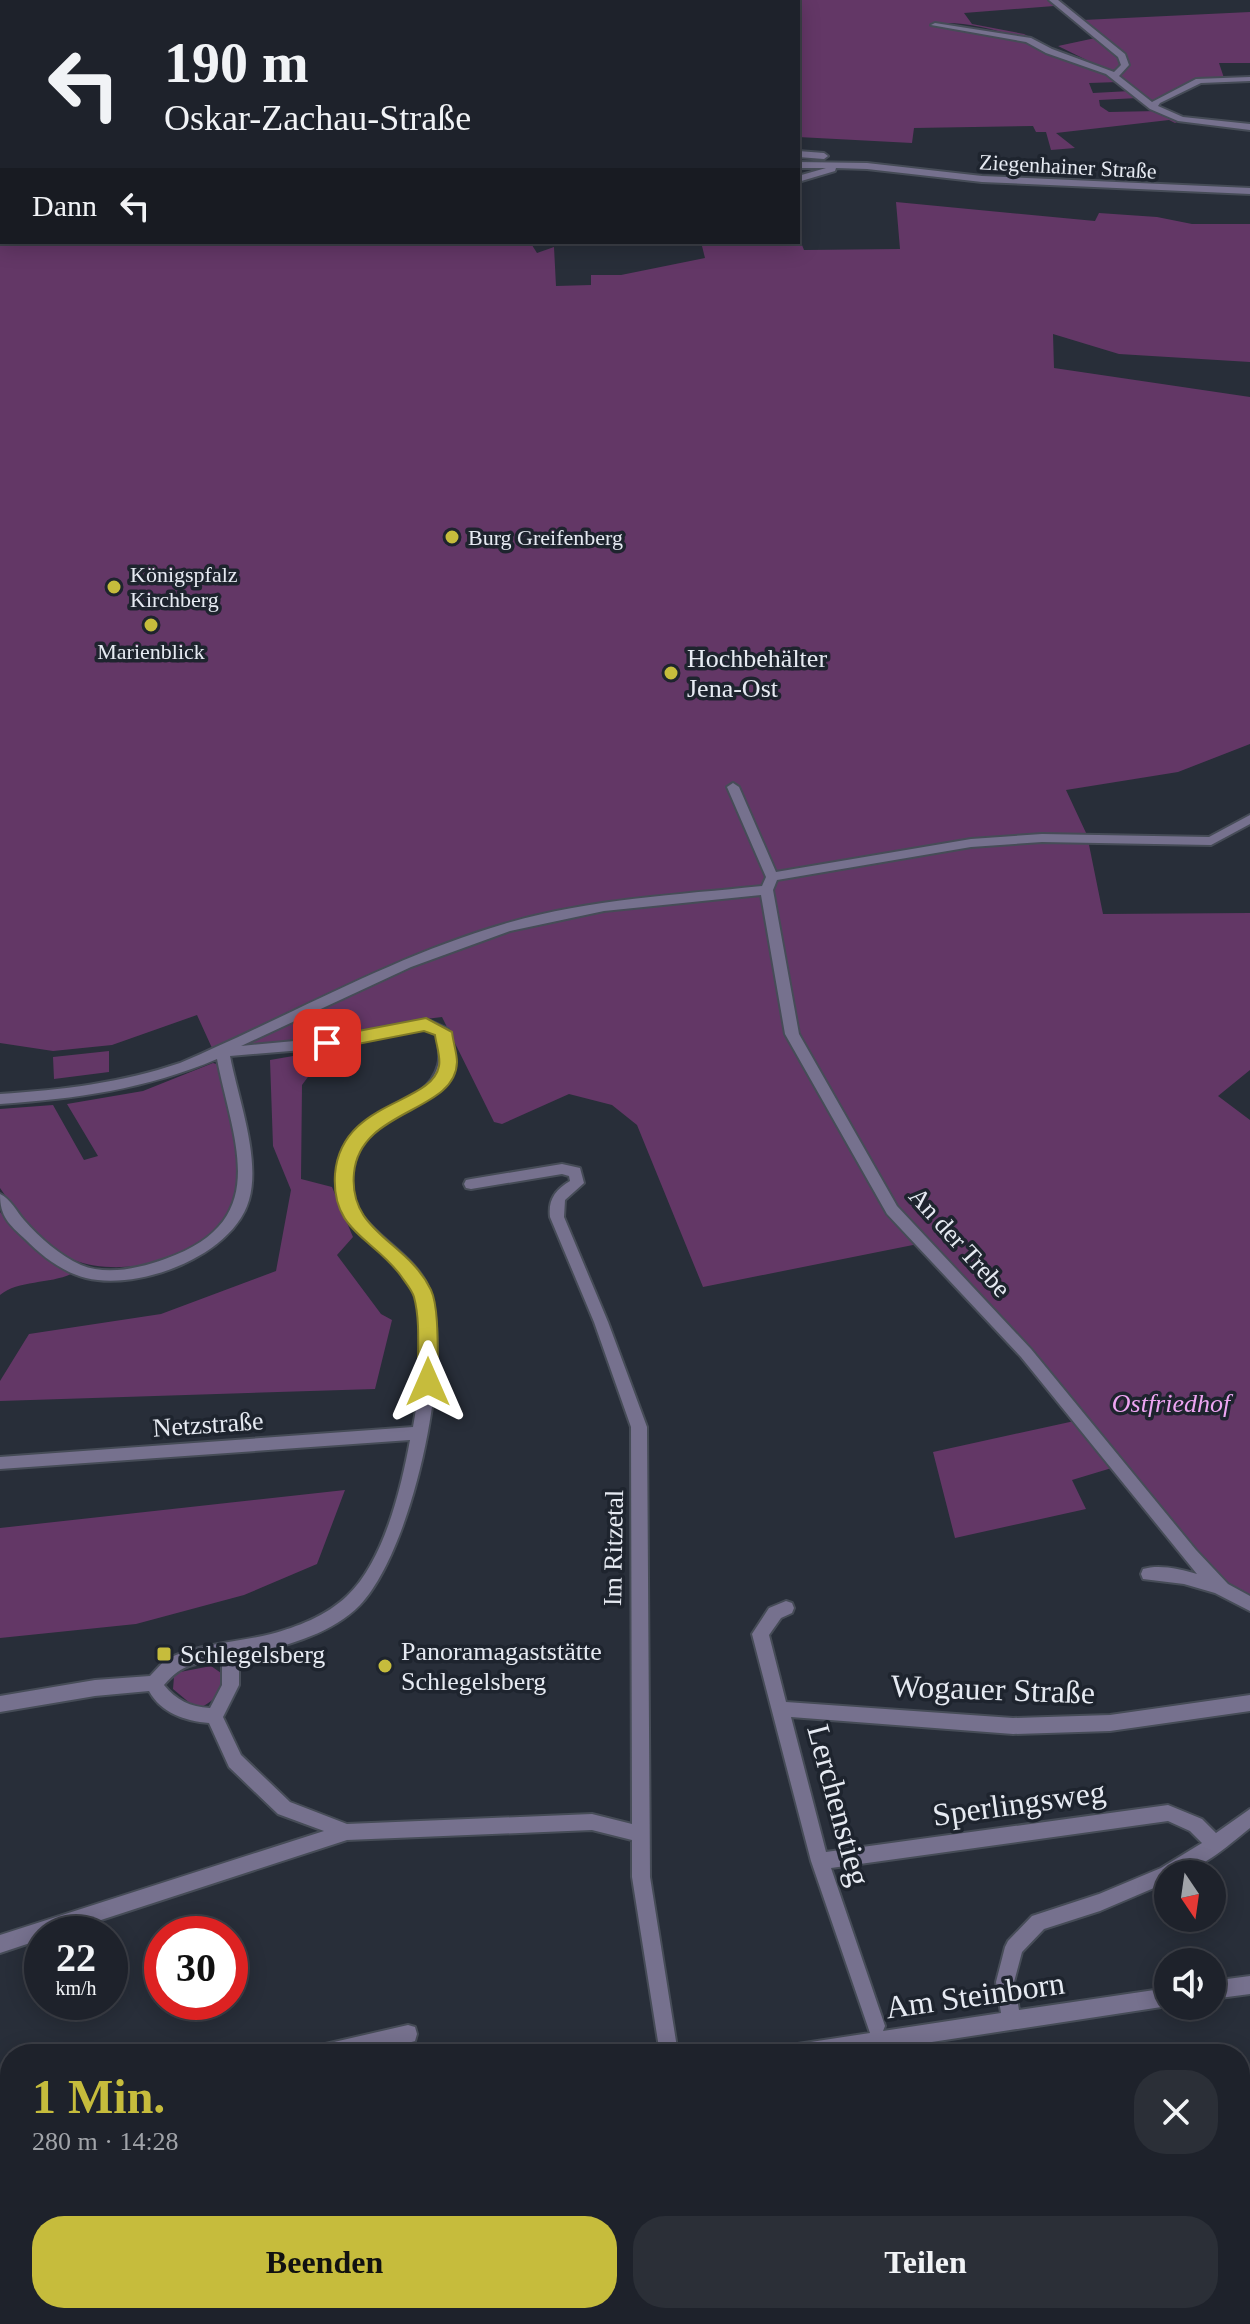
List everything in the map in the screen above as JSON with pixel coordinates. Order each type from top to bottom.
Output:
[{"type":"street","points":[[1054,1],[1066,1]]},
{"type":"street","points":[[1054,1],[1122,56],[1125,65],[1115,76]]},
{"type":"street","points":[[935,25],[968,27],[1028,40],[1115,76],[1181,119],[1250,127]]},
{"type":"street","points":[[1155,104],[1199,81],[1250,79]]},
{"type":"street","name":"Ziegenhainer Straße","points":[[800,154],[871,160],[886,168]]},
{"type":"street","points":[[800,178],[844,164]]},
{"type":"street","name":"Ziegenhainer Straße","points":[[800,165],[844,164],[982,179],[1250,191]]},
{"type":"street","name":"An der Trebe","points":[[733,787],[770,884],[792,1034],[892,1210],[1026,1353],[1190,1555],[1222,1589]]},
{"type":"street","points":[[0,1099],[114,1088],[143,1081],[222,1052],[242,1039],[441,952],[511,926],[595,909],[770,884],[971,843],[1042,838],[1211,841],[1250,819]]},
{"type":"street","points":[[0,1704],[95,1688],[154,1683],[171,1665],[309,1628],[352,1602],[367,1585],[384,1554],[420,1433],[428,1382],[424,1294],[399,1258],[355,1223],[346,1200],[344,1176],[347,1155],[356,1138],[373,1122],[440,1084],[448,1065],[443,1032],[426,1024],[327,1043],[222,1052]]},
{"type":"street","points":[[0,1199],[38,1244],[86,1273],[156,1268],[202,1250],[227,1229],[243,1200],[243,1163],[222,1052]]},
{"type":"street","name":"Im Ritzetal","points":[[471,1184],[562,1169],[575,1172],[577,1183],[561,1193],[555,1205],[557,1217],[606,1335],[639,1427],[641,1877],[667,2044]]},
{"type":"street","name":"Netzstraße","points":[[0,1463],[420,1433]]},
{"type":"street","name":"An der Trebe","points":[[1149,1574],[1184,1577],[1222,1589],[1250,1604]]},
{"type":"street","name":"Lerchenstieg","points":[[786,1608],[775,1613],[760,1634],[820,1861],[876,2026]]},
{"type":"street","points":[[214,1716],[234,1683],[229,1649]]},
{"type":"street","points":[[154,1683],[159,1694],[177,1707],[195,1716],[214,1716]]},
{"type":"street","name":"Wogauer Straße","points":[[781,1709],[1013,1726],[1110,1723],[1250,1703]]},
{"type":"street","points":[[214,1716],[235,1761],[284,1808],[347,1832]]},
{"type":"street","name":"Sperlingsweg","points":[[820,1861],[1168,1813],[1196,1825],[1215,1844]]},
{"type":"street","points":[[1011,2020],[1005,1982],[1014,1947],[1038,1922],[1167,1874],[1215,1844],[1250,1817]]},
{"type":"street","points":[[0,1944],[347,1832],[592,1822],[640,1834]]},
{"type":"street","points":[[1226,1988],[1250,1985]]},
{"type":"street","name":"Am Steinborn","points":[[856,2044],[1154,1999]]},
{"type":"street","points":[[364,2044],[408,2034]]},
{"type":"green space","points":[[800,0],[1047,0],[1054,6],[964,13],[972,24],[1024,34],[1065,55],[1017,37],[979,27],[943,23],[929,25],[1015,37],[1106,73],[1119,82],[1089,83],[1093,93],[1130,91],[1138,98],[1099,100],[1100,106],[1109,112],[1157,111],[1182,120],[1056,133],[1075,148],[1051,150],[1046,132],[1036,132],[1033,126],[914,128],[912,143],[800,137]]},
{"type":"green space","points":[[1250,12],[1250,63],[1219,63],[1224,78],[1195,81],[1152,102],[1118,76],[1125,56],[1083,20]]},
{"type":"green space","points":[[1100,37],[1120,57],[1122,64],[1111,72],[1058,46]]},
{"type":"green space","name":"Ostfriedhof","points":[[896,202],[1095,221],[1099,213],[1157,217],[1192,224],[1250,224],[1250,362],[1119,354],[1053,334],[1054,368],[1250,397],[1250,744],[1178,772],[1066,790],[1087,835],[1103,914],[1250,913],[1250,1070],[1218,1096],[1250,1120],[1250,1604],[1222,1589],[1115,1467],[1072,1480],[1086,1509],[955,1538],[933,1452],[1079,1420],[923,1243],[703,1287],[637,1125],[612,1105],[569,1094],[502,1124],[494,1122],[442,1017],[402,1022],[324,1041],[212,1048],[197,1015],[112,1045],[53,1051],[0,1043],[0,244],[531,244],[537,253],[554,247],[556,286],[591,285],[591,275],[621,275],[705,258],[702,244],[800,244],[800,240],[804,250],[900,249]]},
{"type":"green space","points":[[328,1050],[302,1085],[301,1179],[332,1187],[353,1237],[337,1255],[381,1314],[392,1320],[375,1389],[0,1401],[0,1381],[29,1334],[161,1314],[276,1271],[291,1190],[273,1146],[270,1060]]},
{"type":"green space","points":[[109,1051],[109,1072],[54,1079],[53,1057]]},
{"type":"green space","points":[[213,1063],[220,1065],[237,1146],[240,1178],[229,1214],[214,1232],[194,1247],[171,1258],[120,1267],[96,1266],[74,1260],[52,1247],[32,1229],[0,1188],[0,1109],[53,1105],[84,1160],[98,1156],[67,1104],[143,1091]]},
{"type":"green space","points":[[0,1212],[30,1245],[71,1274],[25,1284],[0,1295]]},
{"type":"green space","points":[[345,1490],[317,1564],[244,1595],[136,1624],[0,1638],[0,1528]]},
{"type":"green space","points":[[211,1666],[221,1673],[219,1691],[209,1703],[197,1709],[173,1689],[174,1677],[180,1672]]},
{"type":"place","name":"Burg Greifenberg","points":[[452,537]]},
{"type":"place","name":"Königspfalz Kirchberg","points":[[114,587]]},
{"type":"place","name":"Marienblick","points":[[151,625]]},
{"type":"place","name":"Hochbehälter Jena-Ost","points":[[671,673]]},
{"type":"place","name":"Schlegelsberg","points":[[164,1654]]},
{"type":"place","name":"Panoramagaststätte Schlegelsberg","points":[[385,1666]]},
{"type":"route","points":[[327,1043],[426,1024],[443,1032],[448,1065],[440,1084],[373,1122],[356,1138],[347,1155],[344,1176],[346,1200],[355,1223],[399,1258],[424,1294],[428,1382]]}]
